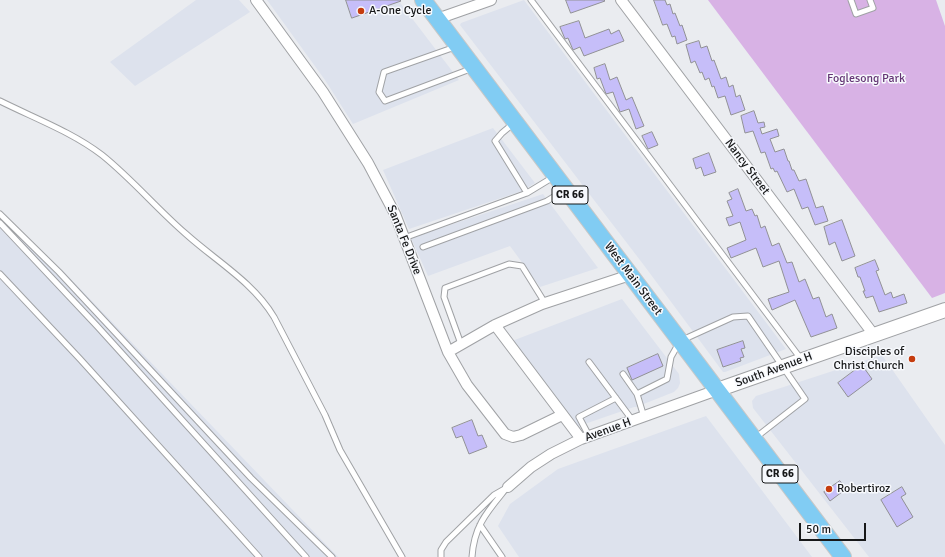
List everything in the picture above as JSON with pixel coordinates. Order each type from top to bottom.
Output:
[{"type":"main road","name":"West Main Street","points":[[424,0],[843,557]]},
{"type":"street","name":"Santa Fe Drive","points":[[256,0],[323,92],[368,163],[395,214],[448,352],[467,385],[505,434],[513,437],[521,435],[562,414]]},
{"type":"street","points":[[437,19],[491,0]]},
{"type":"street","name":"Nancy Street","points":[[621,0],[874,335]]},
{"type":"street","points":[[448,352],[495,325],[545,303],[630,275]]},
{"type":"street","name":"South Avenue H","points":[[717,390],[945,310]]},
{"type":"street","points":[[495,325],[562,414],[585,438]]},
{"type":"street","name":"Avenue H","points":[[508,487],[531,467],[551,454],[585,438],[717,390]]},
{"type":"lane","points":[[531,0],[802,360]]},
{"type":"lane","points":[[851,0],[856,14],[873,8],[870,0]]},
{"type":"lane","points":[[458,46],[384,72],[379,92],[385,100],[474,68]]},
{"type":"lane","points":[[0,101],[76,138],[101,154],[186,234],[253,290],[266,303],[322,409],[340,450],[402,557]]},
{"type":"lane","points":[[515,122],[495,141],[527,193]]},
{"type":"lane","points":[[404,238],[527,193],[556,176]]},
{"type":"lane","points":[[423,247],[547,201],[566,190]]},
{"type":"lane","points":[[0,214],[59,272],[251,478],[332,557]]},
{"type":"lane","points":[[0,223],[86,314],[306,557]]},
{"type":"lane","points":[[461,344],[444,297],[444,288],[509,264],[522,266],[545,303]]},
{"type":"lane","points":[[0,274],[80,359],[259,557]]},
{"type":"lane","points":[[637,394],[667,379],[671,357],[680,341],[733,317],[748,316],[805,399],[754,439]]},
{"type":"lane","points":[[589,362],[633,420]]},
{"type":"lane","points":[[624,374],[637,394],[644,417]]},
{"type":"lane","points":[[585,438],[579,417],[616,398]]},
{"type":"lane","points":[[472,557],[476,531],[484,517],[508,487]]},
{"type":"lane","points":[[440,557],[441,550],[446,542],[494,495],[508,487]]},
{"type":"lane","points":[[480,525],[502,557]]},
{"type":"shaded area","points":[[196,0],[239,0],[250,12],[135,86],[110,62]]},
{"type":"shaded area","points":[[267,0],[398,0],[459,80],[353,124],[325,80]]},
{"type":"shaded area","points":[[524,0],[786,349],[723,372],[643,264],[460,25],[461,23]]},
{"type":"shaded area","points":[[493,128],[535,183],[522,191],[409,229],[383,170]]},
{"type":"shaded area","points":[[543,194],[598,268],[540,287],[510,246],[428,276],[411,238]]},
{"type":"shaded area","points":[[0,211],[65,273],[338,557],[0,557]]},
{"type":"shaded area","points":[[622,299],[679,374],[680,383],[674,392],[636,407],[576,427],[512,341]]},
{"type":"shaded area","points":[[882,355],[945,445],[945,557],[869,557],[753,408],[752,401],[756,396]]},
{"type":"shaded area","points":[[706,416],[812,557],[519,557],[498,526],[510,504],[558,469]]},
{"type":"green space","name":"Foglesong Park","points":[[708,0],[936,0],[945,26],[945,293],[932,298]]},
{"type":"building","name":"A-One Cycle","points":[[346,0],[400,0],[401,1],[352,18]]},
{"type":"building","points":[[566,0],[604,0],[605,1],[571,13]]},
{"type":"building","points":[[654,0],[665,0],[667,5],[670,4],[673,14],[675,13],[680,26],[682,25],[687,40],[677,44],[675,36],[672,37],[667,24],[663,25]]},
{"type":"building","points":[[579,21],[585,38],[609,29],[611,34],[619,30],[624,41],[584,56],[580,47],[573,50],[568,38],[565,39],[560,27]]},
{"type":"building","points":[[699,41],[701,48],[707,46],[712,61],[714,60],[721,79],[726,77],[729,87],[733,85],[736,97],[740,95],[745,110],[731,115],[725,96],[718,98],[714,86],[712,87],[709,78],[705,80],[695,61],[691,63],[686,45]]},
{"type":"building","points":[[605,64],[610,80],[617,77],[626,100],[632,97],[644,126],[636,129],[629,109],[620,112],[613,92],[606,94],[600,78],[597,79],[594,68]]},
{"type":"building","points":[[754,111],[758,123],[764,122],[765,127],[760,128],[762,134],[777,129],[779,136],[770,139],[775,152],[784,149],[792,170],[794,170],[799,181],[806,179],[816,208],[823,206],[828,221],[815,225],[808,207],[802,209],[794,189],[787,192],[777,171],[775,172],[773,168],[771,169],[765,152],[761,153],[753,131],[745,133],[741,116]]},
{"type":"building","points":[[652,132],[658,145],[648,149],[642,136]]},
{"type":"building","points":[[709,153],[716,172],[704,176],[701,167],[696,169],[693,159]]},
{"type":"building","points":[[738,189],[746,211],[752,209],[755,216],[757,215],[761,228],[765,226],[772,246],[779,243],[787,263],[792,262],[799,282],[805,279],[813,299],[819,297],[826,317],[832,314],[837,328],[811,337],[795,300],[772,310],[768,299],[789,292],[779,261],[763,267],[756,248],[731,258],[727,248],[746,240],[740,222],[729,226],[726,218],[733,216],[727,201],[732,199],[729,193]]},
{"type":"building","points":[[842,220],[855,256],[842,261],[835,242],[829,245],[824,227]]},
{"type":"building","points":[[875,260],[879,270],[876,271],[885,295],[891,292],[893,298],[904,294],[907,303],[879,312],[873,296],[866,298],[860,277],[858,277],[855,268]]},
{"type":"building","points":[[743,341],[745,348],[741,349],[744,357],[740,358],[741,361],[723,367],[717,350]]},
{"type":"building","points":[[658,354],[663,366],[632,380],[627,368]]},
{"type":"building","points":[[862,365],[872,379],[848,397],[838,383]]},
{"type":"building","points":[[472,420],[478,436],[482,435],[487,447],[469,454],[462,436],[456,438],[452,428]]},
{"type":"building","points":[[840,481],[846,489],[830,501],[824,492]]},
{"type":"building","points":[[902,487],[906,494],[901,497],[913,517],[897,527],[881,500]]},
{"type":"place","name":"A-One Cycle","points":[[361,11]]},
{"type":"place","name":"Disciples of Christ Church","points":[[912,359]]},
{"type":"place","name":"Robertiroz","points":[[829,489]]}]
